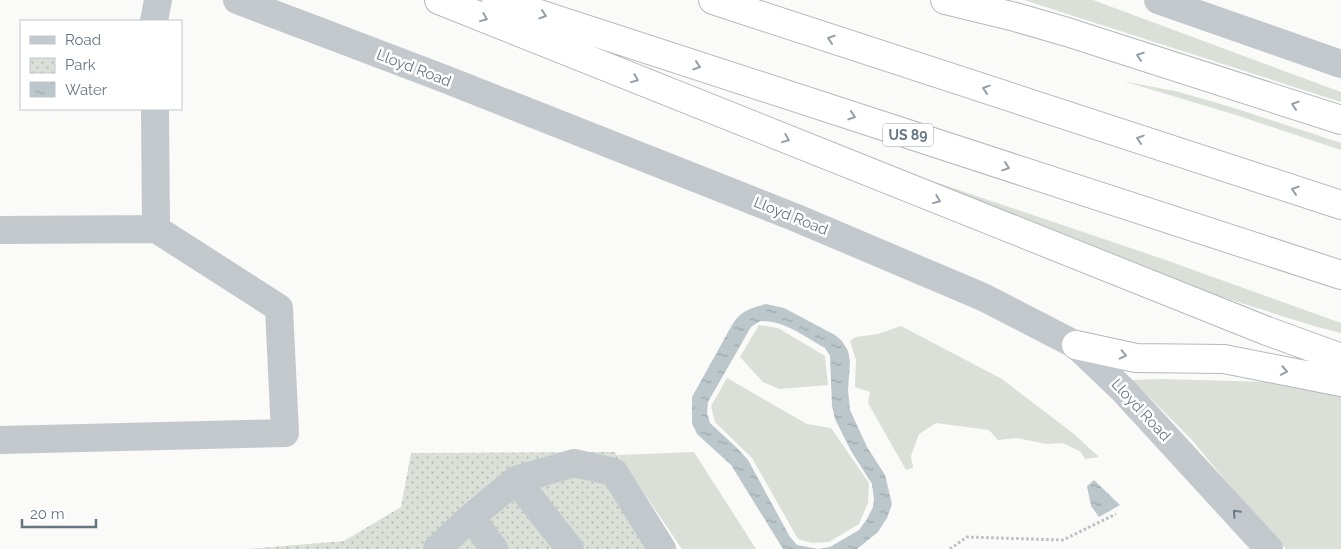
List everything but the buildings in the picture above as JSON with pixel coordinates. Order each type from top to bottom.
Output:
[{"type":"highway","points":[[439,0],[1249,324],[1341,358]]},
{"type":"highway","name":"US 89","points":[[496,0],[1341,275]]},
{"type":"highway","points":[[713,0],[1341,205]]},
{"type":"highway","points":[[945,0],[1067,32],[1341,120]]},
{"type":"highway","points":[[1076,345],[1136,358],[1224,359],[1341,382]]},
{"type":"street","points":[[154,20],[158,0]]},
{"type":"street","name":"Lloyd Road","points":[[237,0],[445,79],[794,217],[983,296],[1076,345],[1124,391],[1269,549]]},
{"type":"street","points":[[1158,0],[1341,64]]},
{"type":"street","points":[[155,110],[156,229]]},
{"type":"street","points":[[0,230],[156,229],[279,308],[285,433],[0,440]]},
{"type":"street","points":[[437,549],[471,517],[516,480],[574,463],[614,472],[662,549]]},
{"type":"street","points":[[516,480],[570,549]]},
{"type":"street","points":[[471,517],[494,549]]},
{"type":"path","points":[[950,549],[967,537],[1063,540],[1116,514]]},
{"type":"green space","points":[[1024,0],[1093,0],[1341,92],[1341,102]]},
{"type":"green space","points":[[1123,81],[1179,92],[1231,107],[1341,143],[1341,150],[1236,115]]},
{"type":"green space","points":[[861,157],[1160,258],[1341,323],[1341,333],[1190,287]]},
{"type":"green space","points":[[759,325],[778,328],[825,356],[828,385],[779,389],[763,382],[740,357]]},
{"type":"green space","points":[[901,326],[1002,379],[1074,434],[1099,457],[1085,459],[1081,452],[1063,443],[1046,444],[1017,438],[998,440],[989,430],[936,423],[919,434],[911,456],[913,468],[906,470],[868,403],[870,392],[855,387],[856,360],[850,341],[856,337],[878,334]]},
{"type":"green space","points":[[727,378],[807,424],[831,428],[869,483],[868,503],[859,524],[829,542],[812,543],[798,539],[752,458],[715,422],[711,406]]},
{"type":"green space","points":[[1132,380],[1269,382],[1306,386],[1341,395],[1341,549],[1286,549],[1238,496],[1192,440]]},
{"type":"green space","points":[[615,452],[677,549],[248,549],[344,541],[401,507],[411,453]]},
{"type":"green space","points":[[694,452],[756,549],[682,549],[618,455]]},
{"type":"water","points":[[766,304],[784,308],[835,335],[842,341],[848,351],[850,362],[848,390],[850,410],[867,447],[885,475],[892,504],[887,518],[878,532],[857,549],[819,549],[783,549],[731,465],[697,434],[692,423],[692,397],[735,320],[742,313]],"holes":[[[760,321],[769,321],[786,326],[825,348],[830,356],[832,406],[835,419],[851,451],[872,484],[873,507],[859,530],[830,547],[819,549],[797,545],[790,537],[748,460],[710,423],[707,413],[708,402],[751,327]]]},
{"type":"water","points":[[1094,480],[1120,505],[1099,517],[1091,506],[1087,486]]}]
